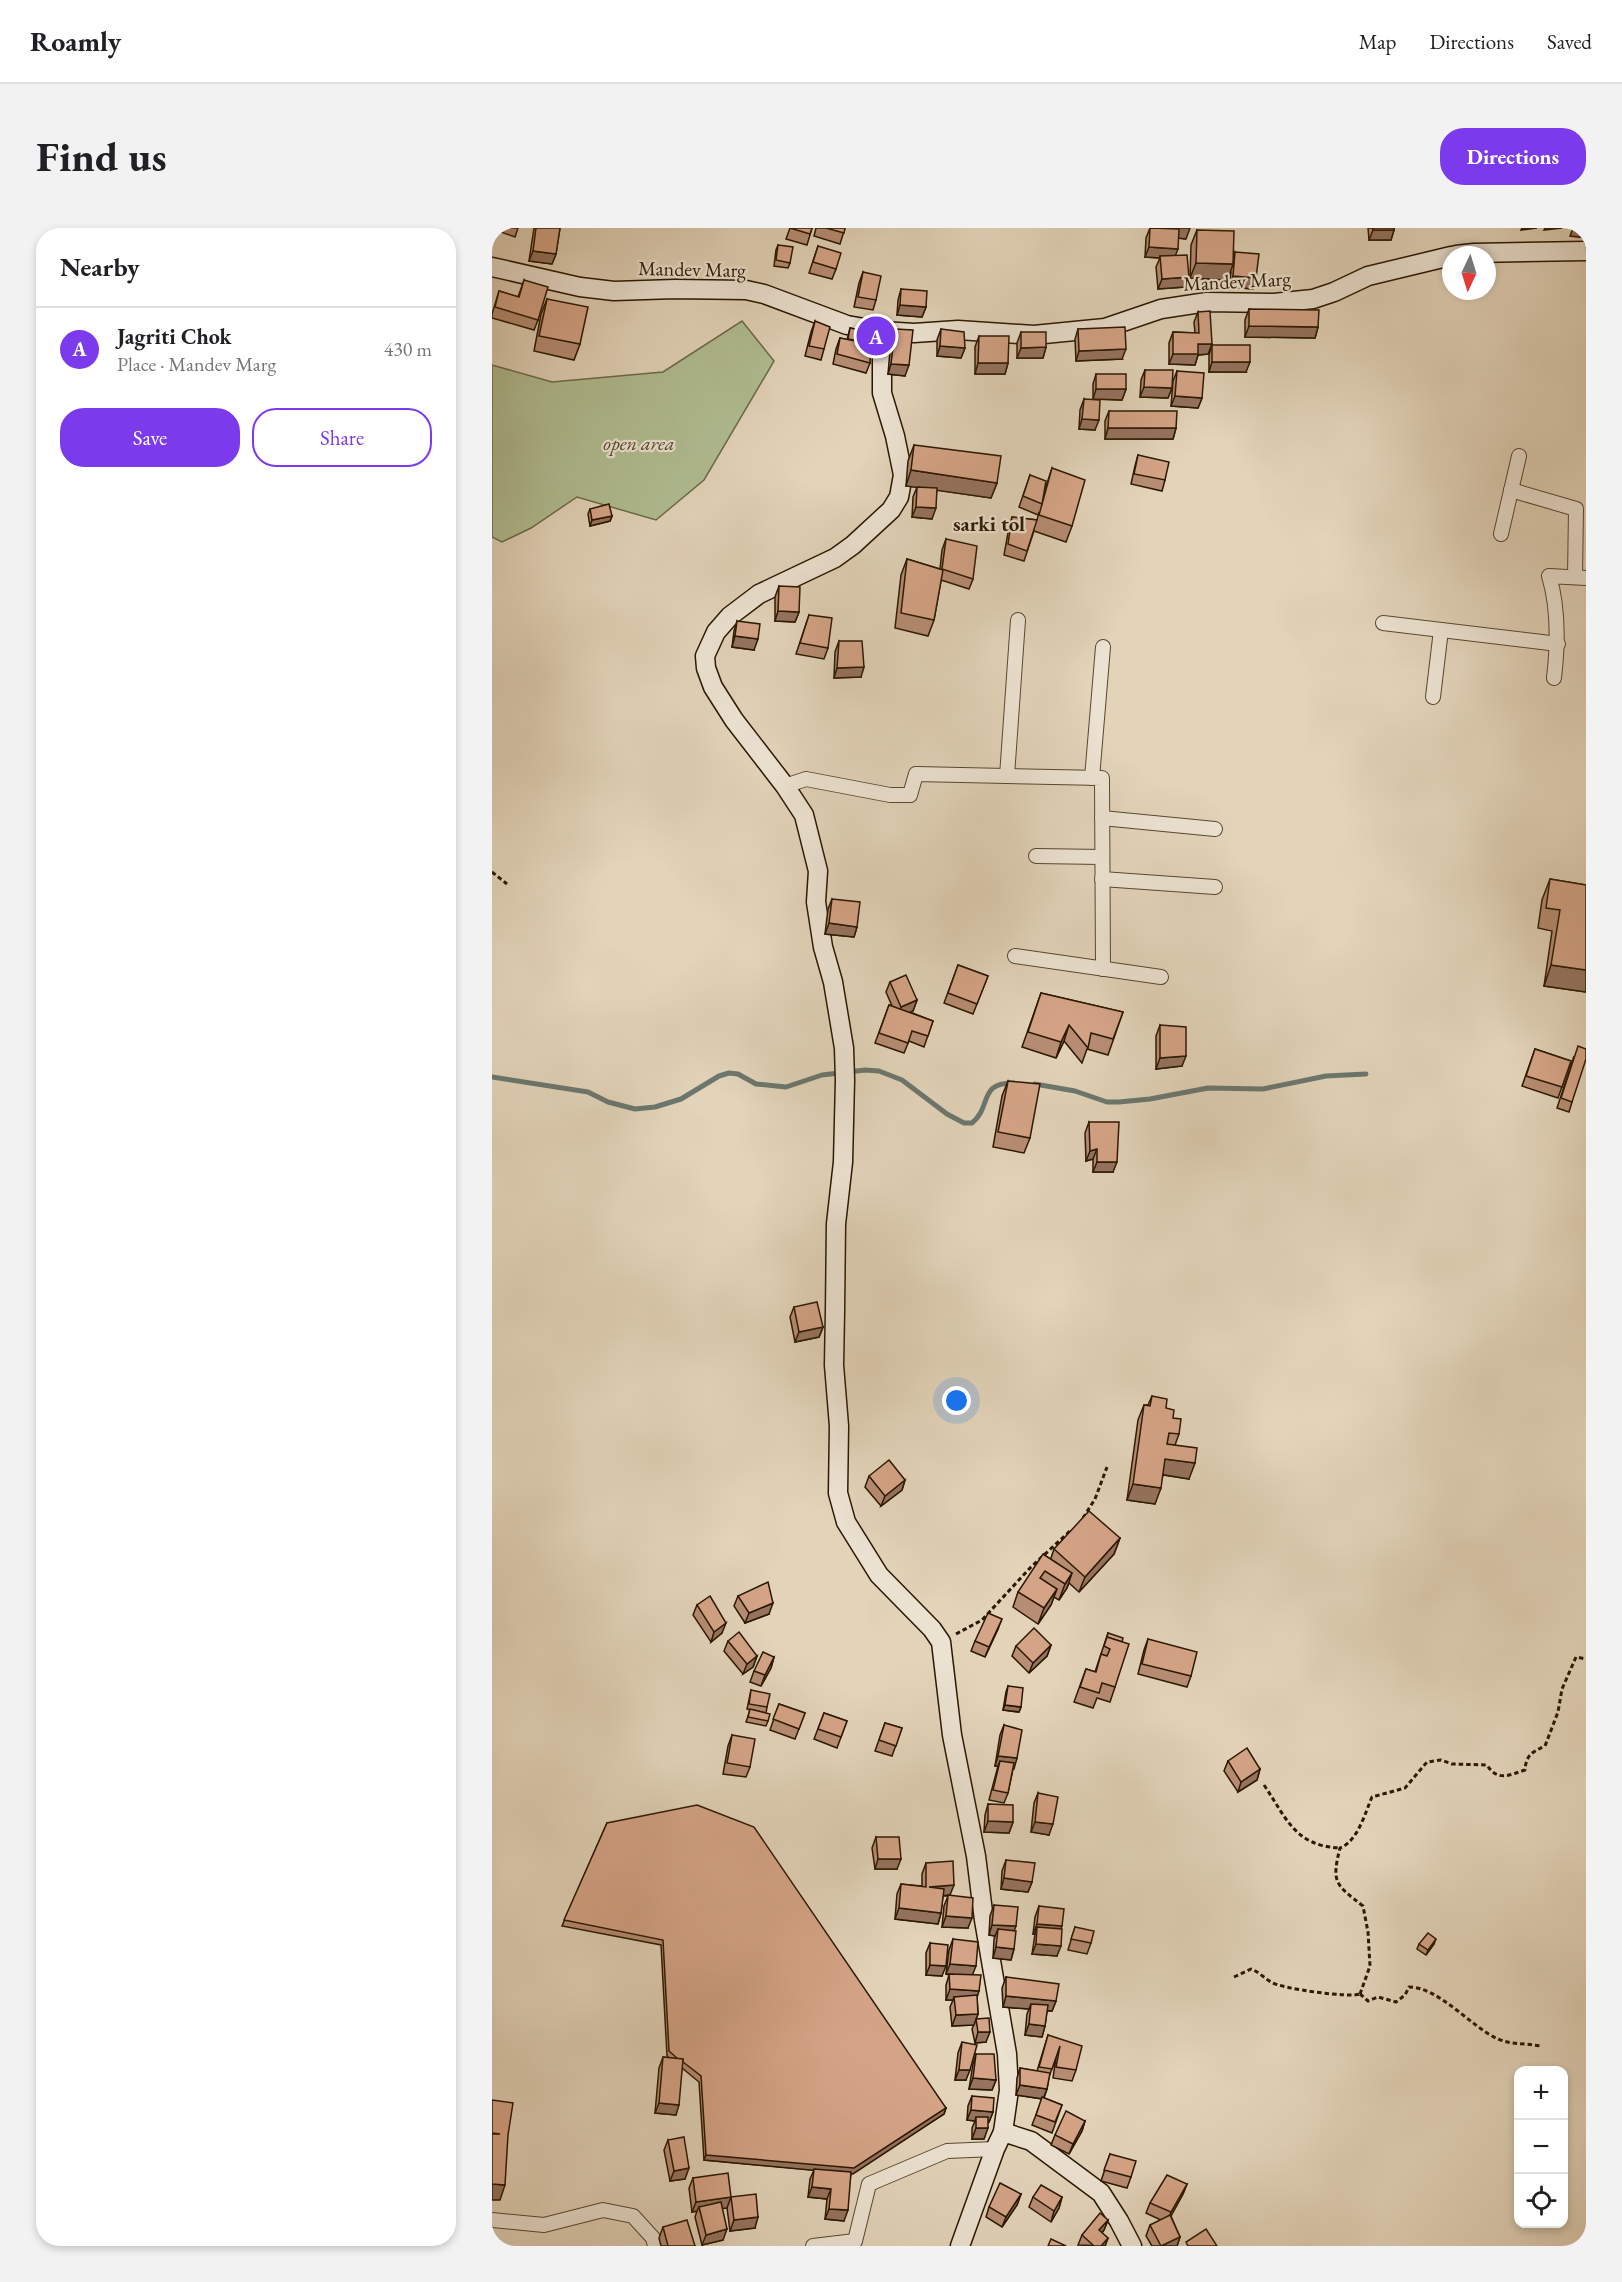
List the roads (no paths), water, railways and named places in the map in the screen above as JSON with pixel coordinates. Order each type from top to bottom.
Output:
[{"type":"street","points":[[1496,253],[1586,251]]},
{"type":"street","name":"Mandev Marg","points":[[492,267],[580,287],[614,291],[746,290],[764,294],[847,325],[882,332],[914,333],[958,330],[1034,334],[1105,328],[1161,309],[1207,302],[1274,303],[1313,298],[1334,292],[1368,276],[1442,258]]},
{"type":"street","points":[[882,332],[882,393],[895,436],[903,475],[899,497],[891,510],[853,545],[835,558],[759,594],[730,616],[716,632],[705,656],[706,668],[713,687],[734,720],[785,786],[804,815],[818,871],[816,903],[844,1048],[843,1162],[836,1224],[834,1365],[839,1426],[838,1493],[846,1522],[879,1575],[932,1629],[941,1642],[951,1735],[976,1856],[984,1920],[1007,2054],[1009,2090],[1003,2132],[994,2149],[960,2246]]},
{"type":"street","points":[[1501,534],[1519,456]]},
{"type":"street","points":[[1511,490],[1576,509],[1580,578],[1549,576],[1554,592],[1558,644],[1554,678]]},
{"type":"street","points":[[1007,776],[1018,620]]},
{"type":"street","points":[[1383,623],[1558,644]]},
{"type":"street","points":[[1433,697],[1441,630]]},
{"type":"street","points":[[1092,778],[1103,647]]},
{"type":"street","points":[[785,786],[806,779],[890,795],[910,795],[916,774],[1102,778],[1103,969]]},
{"type":"street","points":[[1102,818],[1215,829]]},
{"type":"street","points":[[1036,856],[1102,857]]},
{"type":"street","points":[[1102,879],[1215,887]]},
{"type":"street","points":[[1015,956],[1161,977]]},
{"type":"street","points":[[1003,2132],[1031,2141],[1101,2193],[1132,2246]]},
{"type":"street","points":[[813,2246],[855,2241],[869,2184],[947,2151],[994,2149]]},
{"type":"street","points":[[492,2220],[544,2225],[603,2210],[633,2216],[653,2238],[655,2246]]},
{"type":"waterway","points":[[492,1077],[588,1092],[608,1102],[635,1109],[655,1107],[681,1099],[719,1076],[729,1073],[738,1074],[756,1084],[786,1087],[822,1075],[865,1070],[879,1071],[902,1080],[947,1114],[964,1123],[972,1123],[978,1117],[990,1091],[1003,1084],[1014,1083]]},
{"type":"waterway","points":[[1035,1084],[1075,1091],[1107,1102],[1119,1102],[1150,1099],[1208,1088],[1263,1089],[1326,1076],[1366,1074]]},
{"type":"place","name":"Jagriti Chok","points":[[876,336]]},
{"type":"district","name":"sarki tol","points":[[989,523]]},
{"type":"park label","name":"open area","points":[[639,443]]}]
